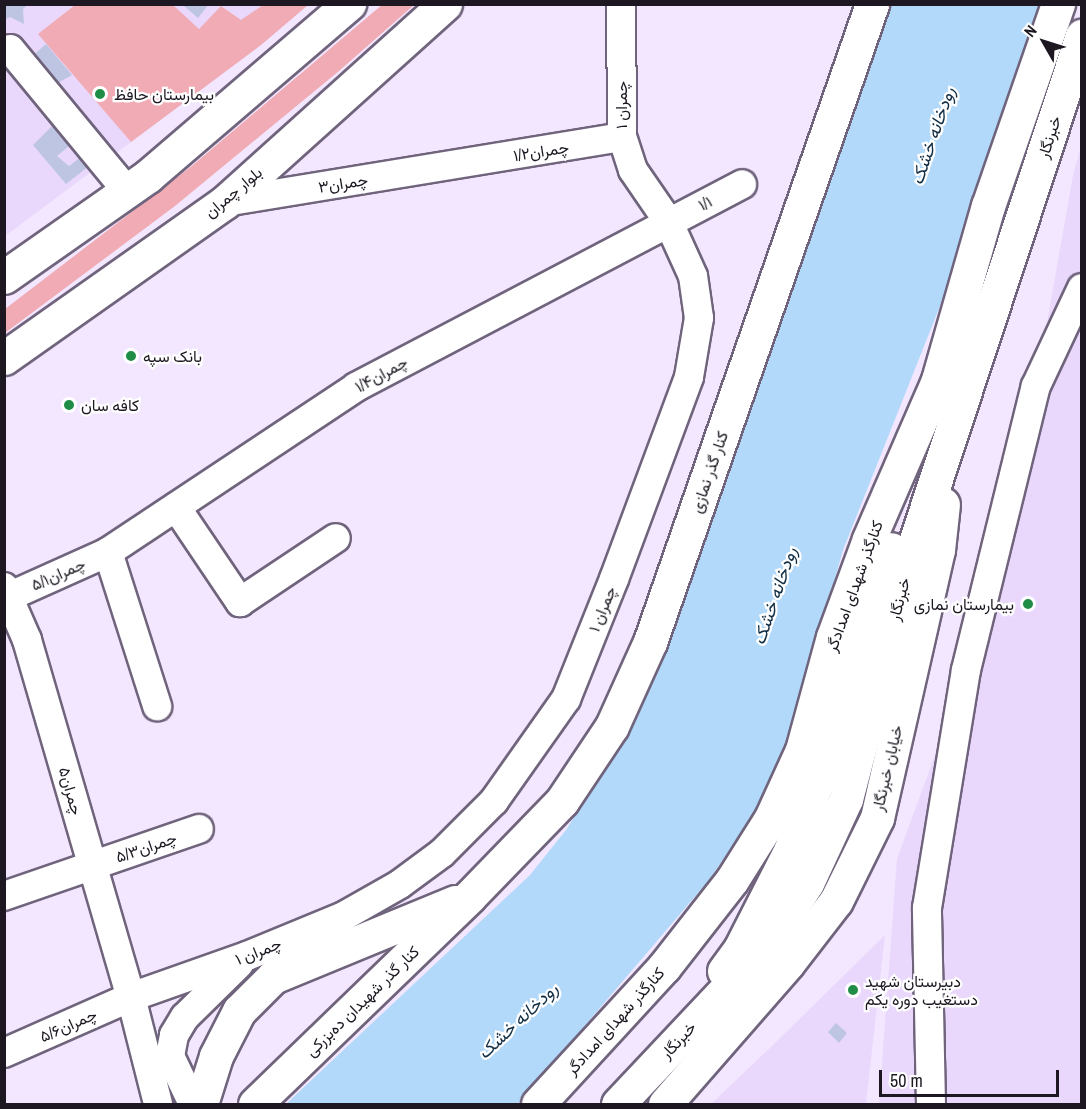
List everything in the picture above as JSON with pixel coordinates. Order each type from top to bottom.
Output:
[{"type":"main road","points":[[4,277],[128,190],[350,4]]},
{"type":"main road","name":"بلوار چمران","points":[[4,358],[225,202],[445,4]]},
{"type":"main road","name":"کنار گذر نمازی","points":[[469,897],[562,801],[617,715],[650,642],[872,4]]},
{"type":"main road","name":"کنارگذر شهدای امدادگر","points":[[538,1104],[664,967],[732,880],[771,818],[802,750],[833,637],[869,539],[939,380],[988,206],[1058,4]]},
{"type":"main road","name":"خبرنگار","points":[[618,1104],[766,947],[807,884],[846,799],[904,576],[1082,36]]},
{"type":"main road","points":[[670,1049],[740,949],[790,851],[818,780],[853,661],[895,537],[939,380]]},
{"type":"main road","name":"خیابان خبرنگار","points":[[666,1104],[788,963],[836,900],[877,818],[938,550],[950,438]]},
{"type":"main road","points":[[201,1104],[216,1056],[239,1011],[273,977],[469,897]]},
{"type":"main road","name":"کنار گذر شهیدان ده‌بزرکی","points":[[255,1104],[469,897]]},
{"type":"street","name":"چمران ۱","points":[[130,997],[247,956],[344,915],[400,884],[442,853],[494,801],[566,699],[614,579],[689,377],[699,318],[693,276],[668,221],[633,170],[621,137],[621,4]]},
{"type":"street","points":[[10,49],[128,190]]},
{"type":"street","name":"چمران۱/۲","points":[[460,164],[621,137]]},
{"type":"street","name":"چمران۳","points":[[225,202],[460,164]]},
{"type":"street","name":"۱/۱","points":[[668,221],[742,184]]},
{"type":"street","name":"چمران۱/۴","points":[[108,552],[356,387],[668,221]]},
{"type":"street","points":[[931,1104],[927,908],[966,670],[1036,386],[1082,288]]},
{"type":"street","points":[[176,507],[240,602],[336,538]]},
{"type":"street","points":[[108,552],[157,706]]},
{"type":"street","name":"چمران۵/۱","points":[[6,592],[108,552]]},
{"type":"street","name":"چمران۵","points":[[6,592],[16,644],[93,865],[158,1104]]},
{"type":"street","name":"چمران۵/۳","points":[[4,896],[199,829]]},
{"type":"street","points":[[193,1104],[170,1056],[174,1035],[185,1017],[206,994],[247,956]]},
{"type":"street","name":"چمران۵/۶","points":[[4,1053],[130,997]]},
{"type":"shaded area","points":[[383,4],[414,5],[339,71],[175,206],[5,333],[5,309],[193,165]]},
{"type":"shaded area","name":"بیمارستان حافظ","points":[[5,5],[308,5],[260,46],[5,236]]},
{"type":"shaded area","points":[[75,5],[173,5],[199,29],[221,6],[241,20],[263,5],[308,5],[261,45],[131,142],[38,34]]},
{"type":"shaded area","name":"بیمارستان نمازی","points":[[1081,147],[1081,1104],[879,1104],[897,859],[966,670],[1036,386],[1073,175]]},
{"type":"shaded area","name":"دبیرستان شهید دستغیب دوره یکم","points":[[885,935],[866,1104],[711,1104],[772,1046]]},
{"type":"water","name":"رودخانه خشک","points":[[889,5],[1044,5],[975,218],[843,550],[778,779],[709,880],[518,1104],[286,1104],[530,875],[566,830],[637,717]]},
{"type":"building","points":[[4,4],[28,4],[23,9],[24,24],[10,17],[4,20]]},
{"type":"building","points":[[185,4],[209,4],[198,18],[184,6]]},
{"type":"building","points":[[46,44],[72,75],[51,87],[29,59]]},
{"type":"building","points":[[56,122],[74,142],[57,156],[69,166],[85,154],[93,163],[66,184],[33,145]]},
{"type":"building","points":[[836,1023],[847,1033],[839,1043],[828,1032]]},
{"type":"place","name":"بیمارستان حافظ","points":[[100,94]]},
{"type":"place","name":"بانک سپه","points":[[131,356]]},
{"type":"place","name":"کافه سان","points":[[69,405]]},
{"type":"place","name":"بیمارستان نمازی","points":[[1028,604]]},
{"type":"place","name":"دبیرستان شهید دستغیب دوره یکم","points":[[853,990]]}]
